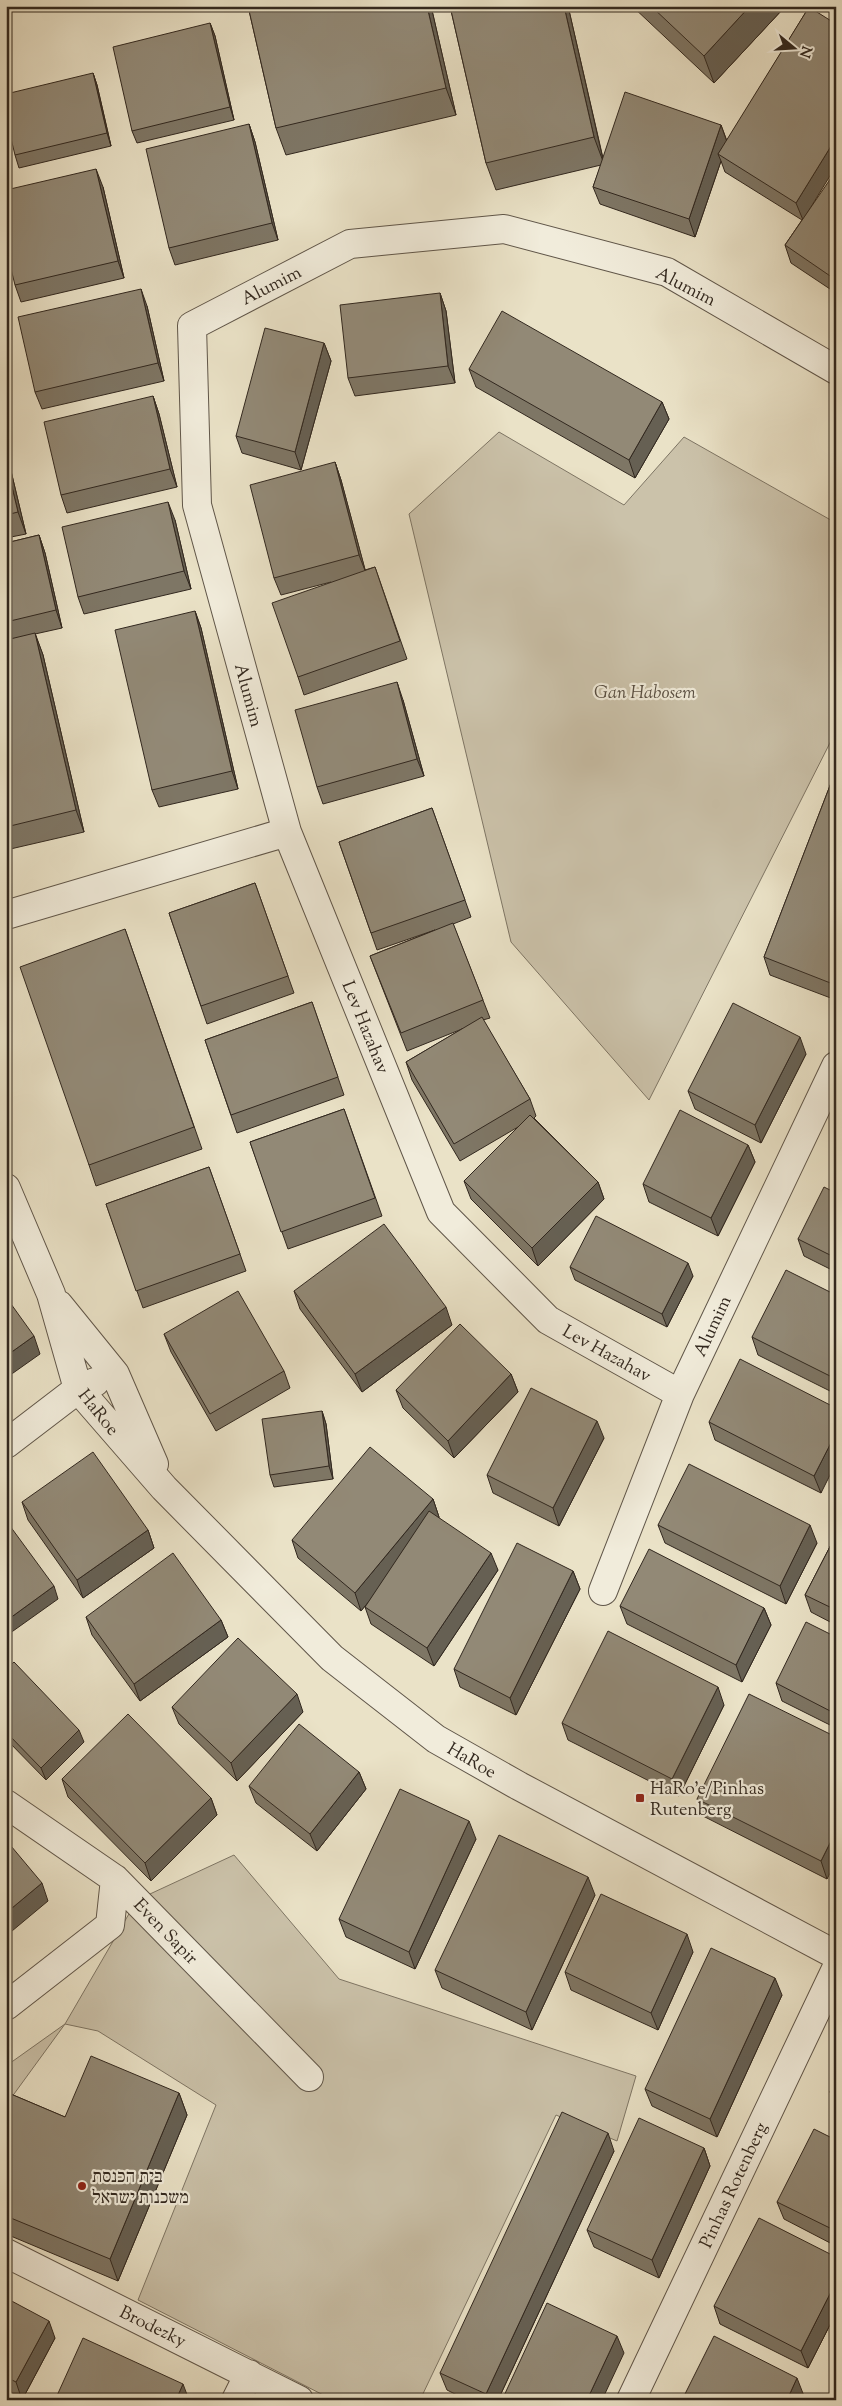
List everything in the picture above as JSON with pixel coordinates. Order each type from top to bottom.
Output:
[{"type":"street","name":"Alumim","points":[[287,832],[197,505],[192,326],[350,244],[504,229],[667,272],[836,370]]},
{"type":"street","points":[[6,915],[287,832]]},
{"type":"street","name":"Lev Hazahav","points":[[287,832],[440,1212],[548,1320],[680,1394]]},
{"type":"street","name":"Alumim","points":[[603,1591],[680,1394],[836,1066]]},
{"type":"street","name":"HaRoe","points":[[6,1188],[51,1294],[78,1389],[164,1488],[332,1658],[436,1739],[836,1955]]},
{"type":"street","name":"HaRoe","points":[[51,1294],[115,1374],[164,1488]]},
{"type":"street","points":[[6,1444],[78,1389],[115,1374]]},
{"type":"street","name":"Even Sapir","points":[[6,1804],[115,1878],[309,2077]]},
{"type":"street","points":[[6,2006],[110,1925],[115,1878]]},
{"type":"street","name":"Pinhas Rotenberg","points":[[630,2400],[836,1969]]},
{"type":"street","name":"Brodezky","points":[[6,2253],[299,2400]]},
{"type":"street","points":[[236,2400],[249,2374]]},
{"type":"green space","name":"Gan Habosem","points":[[499,432],[624,505],[684,437],[836,523],[836,731],[649,1100],[511,942],[409,514]]},
{"type":"green space","points":[[234,1855],[339,1979],[636,2076],[617,2141],[556,2115],[420,2400],[333,2400],[138,2300],[216,2105],[98,2031],[65,2024],[137,1900]]},
{"type":"green space","points":[[65,2024],[6,2105],[6,2066]]},
{"type":"building","points":[[248,6],[427,6],[446,88],[276,128]]},
{"type":"building","points":[[450,6],[564,6],[594,137],[486,163]]},
{"type":"building","points":[[651,6],[750,6],[704,56]]},
{"type":"building","points":[[809,7],[836,24],[836,138],[796,203],[718,154]]},
{"type":"building","points":[[210,23],[230,107],[132,131],[113,47]]},
{"type":"building","points":[[93,73],[107,133],[15,155],[6,118],[6,94]]},
{"type":"building","points":[[625,92],[721,125],[689,219],[593,187]]},
{"type":"building","points":[[249,124],[272,223],[169,248],[146,149]]},
{"type":"building","points":[[96,169],[118,261],[15,285],[6,249],[6,190]]},
{"type":"building","points":[[831,178],[836,182],[836,280],[785,245]]},
{"type":"building","points":[[141,289],[158,363],[35,392],[18,317]]},
{"type":"building","points":[[440,293],[448,366],[348,378],[340,305]]},
{"type":"building","points":[[502,311],[662,402],[629,460],[469,369]]},
{"type":"building","points":[[265,328],[324,343],[295,452],[236,436]]},
{"type":"building","points":[[153,396],[170,469],[61,495],[44,422]]},
{"type":"building","points":[[6,462],[18,512],[6,515]]},
{"type":"building","points":[[335,462],[359,555],[274,578],[250,485]]},
{"type":"building","points":[[168,502],[184,571],[78,597],[62,527]]},
{"type":"building","points":[[39,535],[56,610],[6,622],[6,543]]},
{"type":"building","points":[[375,567],[400,641],[298,677],[272,603]]},
{"type":"building","points":[[195,611],[232,771],[152,790],[115,630]]},
{"type":"building","points":[[35,633],[76,810],[6,827],[6,640]]},
{"type":"building","points":[[397,682],[417,759],[317,787],[295,710]]},
{"type":"building","points":[[836,770],[836,978],[833,984],[764,957]]},
{"type":"building","points":[[432,808],[465,900],[371,933],[339,842]]},
{"type":"building","points":[[255,883],[288,976],[201,1006],[169,913]]},
{"type":"building","points":[[453,923],[483,1000],[401,1033],[370,956]]},
{"type":"building","points":[[125,929],[194,1127],[89,1165],[20,967]]},
{"type":"building","points":[[312,1002],[338,1077],[231,1115],[205,1040]]},
{"type":"building","points":[[733,1003],[800,1037],[755,1125],[688,1091]]},
{"type":"building","points":[[482,1017],[530,1099],[454,1144],[406,1062]]},
{"type":"building","points":[[344,1109],[375,1198],[281,1232],[250,1142]]},
{"type":"building","points":[[680,1110],[748,1145],[711,1218],[643,1184]]},
{"type":"building","points":[[530,1115],[598,1182],[532,1248],[464,1181]]},
{"type":"building","points":[[209,1167],[240,1254],[136,1291],[106,1204]]},
{"type":"building","points":[[824,1187],[836,1193],[836,1258],[798,1239]]},
{"type":"building","points":[[596,1216],[688,1263],[662,1314],[570,1267]]},
{"type":"building","points":[[384,1224],[446,1307],[355,1374],[294,1291]]},
{"type":"building","points":[[786,1270],[836,1295],[836,1379],[752,1337]]},
{"type":"building","points":[[238,1291],[284,1371],[210,1414],[164,1334]]},
{"type":"building","points":[[6,1297],[34,1336],[6,1356]]},
{"type":"building","points":[[460,1324],[511,1374],[448,1441],[396,1390]]},
{"type":"building","points":[[740,1359],[836,1408],[836,1433],[814,1476],[709,1422]]},
{"type":"building","points":[[531,1388],[597,1421],[553,1508],[487,1475]]},
{"type":"building","points":[[322,1411],[329,1466],[270,1475],[262,1419]]},
{"type":"building","points":[[370,1447],[433,1499],[355,1593],[292,1540]]},
{"type":"building","points":[[93,1452],[148,1530],[77,1580],[22,1502]]},
{"type":"building","points":[[689,1464],[810,1525],[780,1586],[658,1525]]},
{"type":"building","points":[[429,1511],[491,1553],[427,1648],[365,1607]]},
{"type":"building","points":[[10,1526],[54,1586],[6,1621],[6,1528]]},
{"type":"building","points":[[836,1535],[836,1610],[805,1595]]},
{"type":"building","points":[[517,1543],[573,1571],[510,1698],[454,1669]]},
{"type":"building","points":[[649,1549],[764,1608],[736,1665],[620,1606]]},
{"type":"building","points":[[173,1553],[221,1620],[134,1684],[86,1617]]},
{"type":"building","points":[[806,1622],[836,1637],[836,1714],[776,1683]]},
{"type":"building","points":[[608,1631],[718,1687],[672,1779],[562,1723]]},
{"type":"building","points":[[238,1638],[297,1694],[231,1763],[172,1707]]},
{"type":"building","points":[[14,1662],[79,1730],[41,1768],[6,1732],[6,1669]]},
{"type":"building","points":[[749,1694],[836,1737],[836,1831],[821,1861],[697,1799]]},
{"type":"building","points":[[128,1714],[211,1798],[145,1863],[62,1779]]},
{"type":"building","points":[[299,1724],[359,1772],[310,1834],[249,1786]]},
{"type":"building","points":[[400,1789],[469,1821],[409,1952],[339,1919]]},
{"type":"building","points":[[499,1835],[588,1877],[526,2012],[435,1970]]},
{"type":"building","points":[[6,1840],[42,1883],[6,1913]]},
{"type":"building","points":[[601,1894],[687,1934],[651,2013],[565,1972]]},
{"type":"building","points":[[711,1948],[775,1978],[710,2119],[645,2089]]},
{"type":"building","name":"בית הכנסת משכנות ישראל","points":[[91,2056],[179,2093],[110,2259],[6,2216],[6,2092],[65,2117]]},
{"type":"building","points":[[836,2081],[836,2095],[830,2092]]},
{"type":"building","points":[[562,2112],[608,2133],[486,2394],[440,2373]]},
{"type":"building","points":[[639,2118],[704,2148],[652,2260],[587,2230]]},
{"type":"building","points":[[814,2129],[836,2140],[836,2231],[777,2202]]},
{"type":"building","points":[[759,2218],[836,2257],[836,2282],[801,2351],[714,2306]]},
{"type":"building","points":[[6,2298],[49,2321],[16,2382],[6,2377]]},
{"type":"building","points":[[547,2303],[617,2336],[587,2400],[502,2400]]},
{"type":"building","points":[[714,2336],[797,2378],[787,2400],[682,2400]]},
{"type":"building","points":[[83,2338],[183,2384],[176,2400],[55,2400]]},
{"type":"building","points":[[836,2387],[836,2400],[829,2400]]},
{"type":"place","name":"HaRo'e/Pinhas Rutenberg","points":[[640,1798]]},
{"type":"place","name":"בית הכנסת משכנות ישראל","points":[[82,2186]]}]
